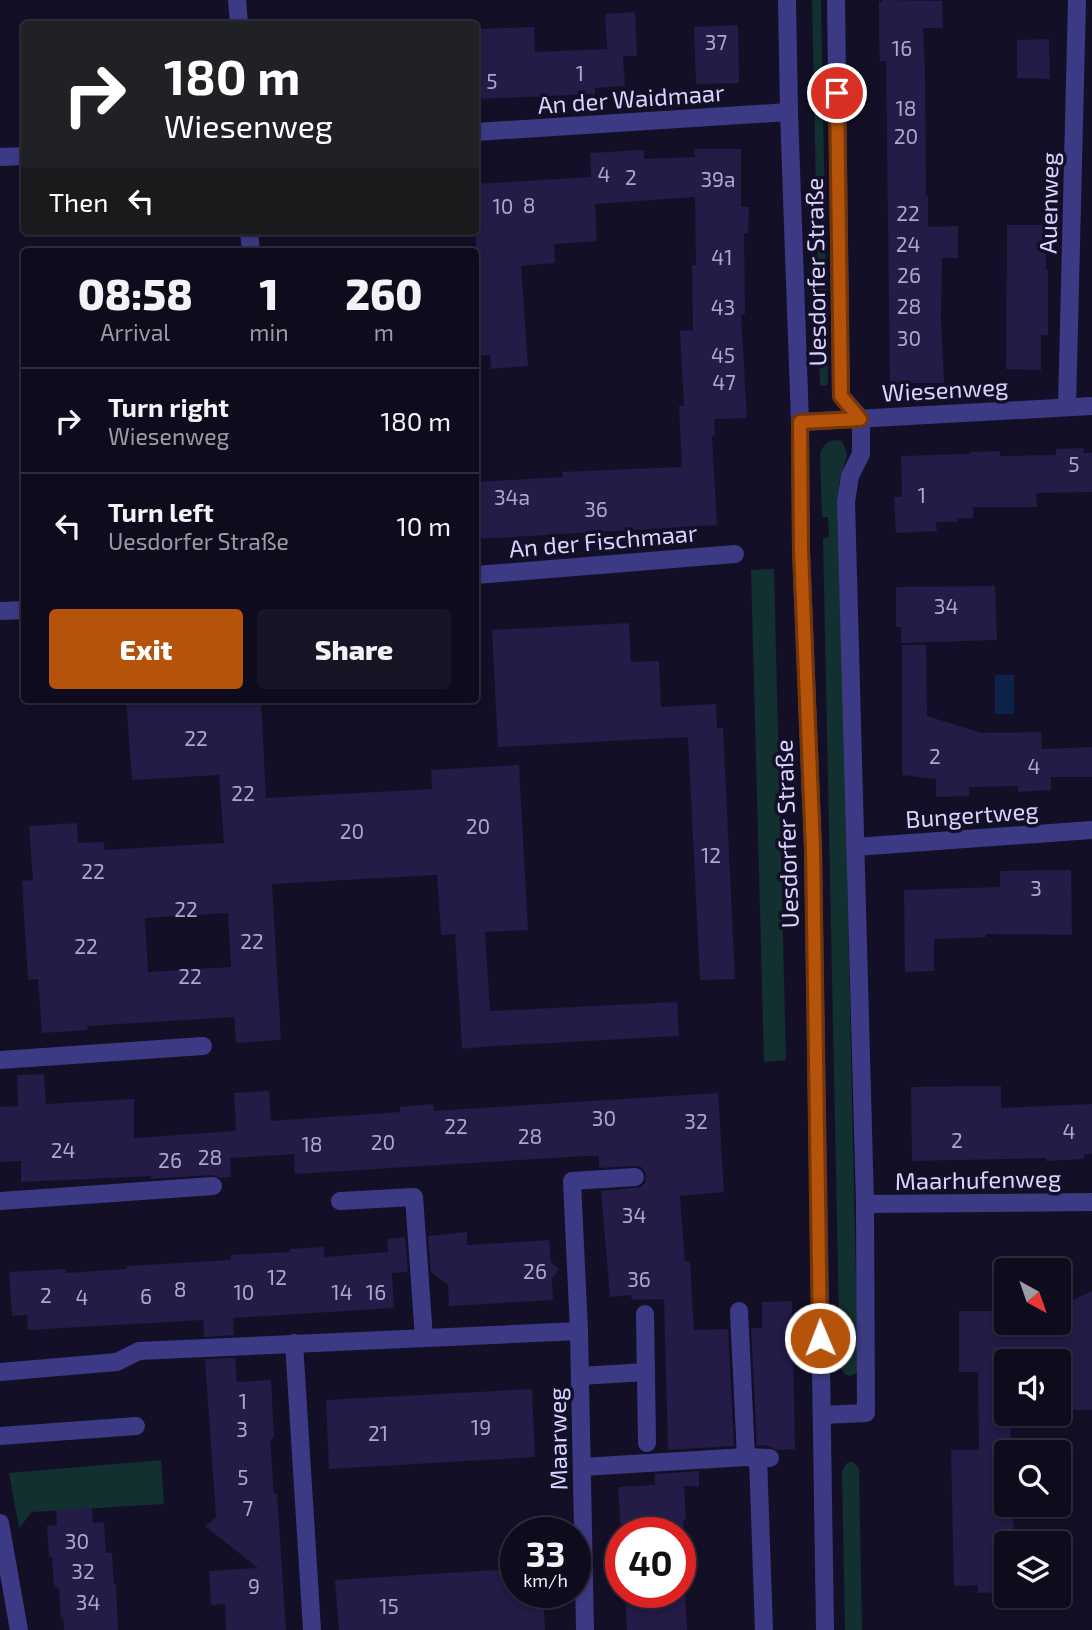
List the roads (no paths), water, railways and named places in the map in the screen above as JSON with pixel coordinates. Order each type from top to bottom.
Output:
[{"type":"street","points":[[237,0],[239,21]]},
{"type":"street","name":"Uesdorfer Straße","points":[[788,0],[801,551],[813,862],[825,1630]]},
{"type":"street","name":"Uesdorfer Straße","points":[[836,0],[841,396],[860,419]]},
{"type":"street","name":"Auenweg","points":[[1067,407],[1077,0]]},
{"type":"street","name":"An der Waidmaar","points":[[479,132],[789,112]]},
{"type":"street","points":[[0,157],[21,156]]},
{"type":"street","name":"Wiesenweg","points":[[800,422],[1092,406]]},
{"type":"street","points":[[821,1415],[866,1413],[865,1204],[846,502],[850,476],[862,454],[860,419]]},
{"type":"street","name":"An der Fischmaar","points":[[479,575],[734,554]]},
{"type":"street","points":[[0,611],[21,610]]},
{"type":"street","name":"Bungertweg","points":[[855,847],[1092,830]]},
{"type":"street","points":[[0,1060],[202,1046]]},
{"type":"street","name":"Maarweg","points":[[585,1630],[579,1331],[572,1181],[635,1177]]},
{"type":"street","points":[[0,1200],[213,1186]]},
{"type":"street","points":[[340,1201],[414,1198],[424,1338]]},
{"type":"street","name":"Maarhufenweg","points":[[865,1204],[1092,1202]]},
{"type":"street","points":[[740,1311],[758,1458],[764,1630]]},
{"type":"street","points":[[645,1314],[647,1443]]},
{"type":"street","points":[[0,1372],[117,1362],[139,1351],[579,1331]]},
{"type":"street","points":[[294,1343],[312,1630]]},
{"type":"street","points":[[580,1376],[646,1373]]},
{"type":"street","points":[[0,1436],[136,1426]]},
{"type":"street","points":[[582,1467],[758,1458]]},
{"type":"street","points":[[0,1523],[19,1630]]},
{"type":"water","points":[[995,675],[1014,675],[1014,714],[995,714]]}]
